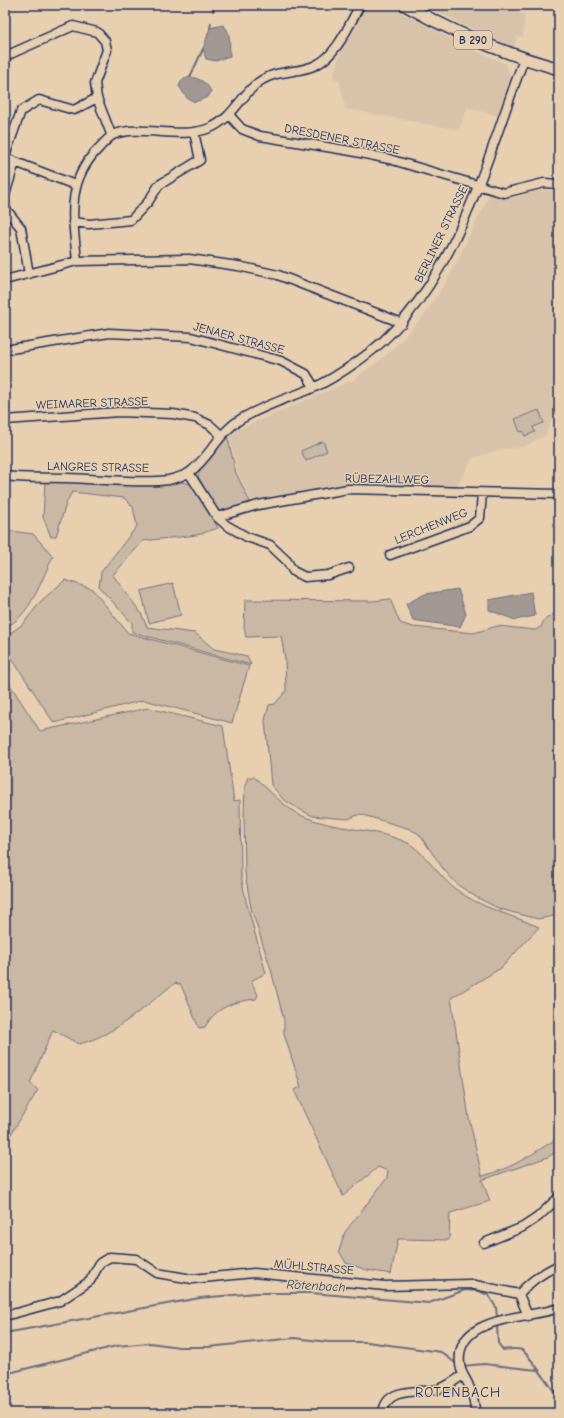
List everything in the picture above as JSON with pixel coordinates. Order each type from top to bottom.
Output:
[{"type":"main road","name":"B 290","points":[[405,5],[464,36],[524,59],[559,69]]},
{"type":"street","points":[[77,261],[73,222],[75,186],[88,159],[111,134],[129,131],[194,132],[211,128],[230,116],[254,87],[265,78],[279,72],[308,68],[323,61],[334,49],[360,5]]},
{"type":"street","points":[[5,60],[8,55],[73,26],[97,32],[105,41],[107,50],[95,83],[97,98],[111,134]]},
{"type":"street","name":"BERLINER STRASSE","points":[[189,473],[221,435],[242,419],[267,406],[314,387],[359,360],[382,342],[402,323],[427,290],[460,227],[478,185],[524,59]]},
{"type":"street","points":[[75,186],[5,157],[22,111],[39,100],[74,110],[97,98]]},
{"type":"street","name":"DRESDENER STRASSE","points":[[230,116],[242,129],[260,136],[351,151],[389,159],[504,193],[544,183],[559,184]]},
{"type":"street","points":[[73,222],[89,224],[130,220],[148,202],[159,185],[200,160],[194,132]]},
{"type":"street","points":[[5,195],[15,162]]},
{"type":"street","points":[[5,208],[21,228],[29,274]]},
{"type":"street","points":[[5,280],[77,261],[189,259],[238,266],[278,275],[402,323]]},
{"type":"street","name":"JENAER STRASSE","points":[[5,350],[109,333],[191,337],[280,361],[306,374],[314,387]]},
{"type":"street","name":"WEIMARER STRASSE","points":[[5,420],[118,412],[173,414],[195,418],[210,425],[221,435]]},
{"type":"street","points":[[189,473],[217,517],[226,525],[247,537],[270,545],[288,561],[293,572],[304,577],[328,574],[349,568]]},
{"type":"street","name":"LANGRES STRASSE","points":[[5,476],[21,478],[167,480],[189,473]]},
{"type":"street","name":"RÜBEZAHLWEG","points":[[217,517],[258,506],[348,489],[559,494]]},
{"type":"street","name":"LERCHENWEG","points":[[390,555],[470,526],[480,518],[482,493]]},
{"type":"street","points":[[484,1243],[523,1227],[559,1197]]},
{"type":"street","name":"MÜHLSTRASSE","points":[[5,1316],[60,1302],[90,1281],[100,1263],[110,1257],[136,1259],[157,1273],[192,1279],[254,1273],[385,1286],[470,1284],[520,1294]]},
{"type":"street","points":[[528,1316],[520,1294],[526,1286],[545,1271],[559,1265]]},
{"type":"street","points":[[475,1413],[473,1397],[461,1368],[461,1348],[467,1336],[481,1327],[511,1317],[528,1316],[559,1308]]},
{"type":"street","points":[[383,1413],[386,1404],[397,1394],[406,1391],[440,1389],[461,1368]]},
{"type":"shaded area","points":[[366,5],[387,5],[463,45],[506,64],[510,76],[499,116],[467,108],[459,130],[346,109],[339,80],[333,77],[342,47]]},
{"type":"shaded area","points":[[426,5],[495,5],[525,15],[523,37],[517,36],[514,48],[465,26]]},
{"type":"shaded area","points":[[223,25],[228,31],[229,35],[230,56],[216,61],[206,59],[203,49],[210,28]]},
{"type":"shaded area","points":[[190,77],[197,78],[208,86],[211,92],[208,97],[195,102],[187,98],[179,86],[182,80]]},
{"type":"shaded area","points":[[559,190],[559,371],[552,387],[553,417],[546,435],[523,447],[502,449],[473,458],[456,488],[348,484],[251,500],[238,474],[229,433],[353,380],[388,354],[423,317],[448,279],[490,194],[504,198],[537,191]]},
{"type":"shaded area","points":[[539,410],[544,423],[533,427],[535,432],[525,436],[523,431],[520,432],[515,419]]},
{"type":"shaded area","points":[[227,434],[236,473],[251,504],[218,512],[198,476],[202,466]]},
{"type":"shaded area","points":[[323,441],[327,451],[306,461],[301,451]]},
{"type":"shaded area","points":[[45,481],[177,481],[191,484],[218,528],[197,535],[143,541],[113,575],[141,613],[147,627],[195,633],[214,649],[247,656],[251,665],[132,632],[132,623],[99,587],[101,572],[137,526],[133,507],[124,498],[72,492],[67,501],[56,536],[51,537],[43,517]]},
{"type":"shaded area","points":[[5,530],[33,534],[53,556],[40,586],[28,607],[14,623],[5,627]]},
{"type":"shaded area","points":[[65,580],[92,589],[128,633],[249,666],[232,723],[144,700],[54,723],[5,648],[5,637],[23,624],[41,601]]},
{"type":"shaded area","points":[[173,583],[181,615],[149,623],[141,591]]},
{"type":"shaded area","points":[[458,589],[466,614],[460,627],[413,620],[406,604],[425,594]]},
{"type":"shaded area","points":[[531,592],[535,616],[515,620],[489,610],[489,600]]},
{"type":"shaded area","points":[[390,599],[400,623],[413,627],[474,633],[497,626],[535,630],[541,627],[544,620],[559,611],[559,915],[538,919],[500,909],[476,897],[458,885],[444,870],[419,834],[410,829],[360,814],[348,819],[313,816],[283,799],[271,785],[265,720],[269,705],[275,704],[286,691],[285,659],[281,636],[246,637],[244,628],[245,600],[373,601]]},
{"type":"shaded area","points":[[5,677],[40,731],[148,708],[223,726],[234,801],[240,800],[241,875],[246,901],[266,973],[251,981],[258,995],[256,999],[241,1001],[227,1006],[215,1014],[205,1027],[199,1028],[181,985],[175,983],[118,1027],[93,1040],[79,1044],[53,1030],[30,1083],[38,1090],[5,1144]]},
{"type":"shaded area","points":[[248,777],[254,777],[282,803],[300,815],[327,824],[382,834],[408,843],[419,851],[454,888],[464,895],[484,906],[539,927],[501,968],[451,998],[469,1118],[482,1176],[513,1165],[559,1137],[559,1150],[548,1157],[482,1180],[490,1201],[450,1213],[449,1240],[398,1239],[391,1274],[367,1270],[346,1263],[339,1251],[345,1232],[387,1178],[388,1171],[378,1167],[343,1196],[294,1090],[301,1087],[284,1034],[284,1020],[270,966],[251,908],[245,873],[244,814],[245,785]]},
{"type":"waterway","points":[[213,5],[213,11]]},
{"type":"waterway","points":[[210,28],[211,23]]},
{"type":"waterway","points":[[190,77],[203,49]]},
{"type":"waterway","name":"Rotenbach","points":[[5,1333],[200,1298],[256,1293],[311,1293],[429,1303],[465,1290],[479,1291],[488,1295],[496,1307],[497,1318]]},
{"type":"waterway","name":"Rotenbach","points":[[497,1325],[498,1343],[503,1350],[522,1350],[559,1398]]},
{"type":"waterway","points":[[5,1374],[116,1346],[150,1343],[179,1347],[208,1347],[294,1338],[328,1342],[367,1342],[441,1352],[458,1365]]},
{"type":"waterway","points":[[462,1366],[484,1364],[537,1370]]},
{"type":"district","name":"ROTENBACH","points":[[458,1392]]}]
